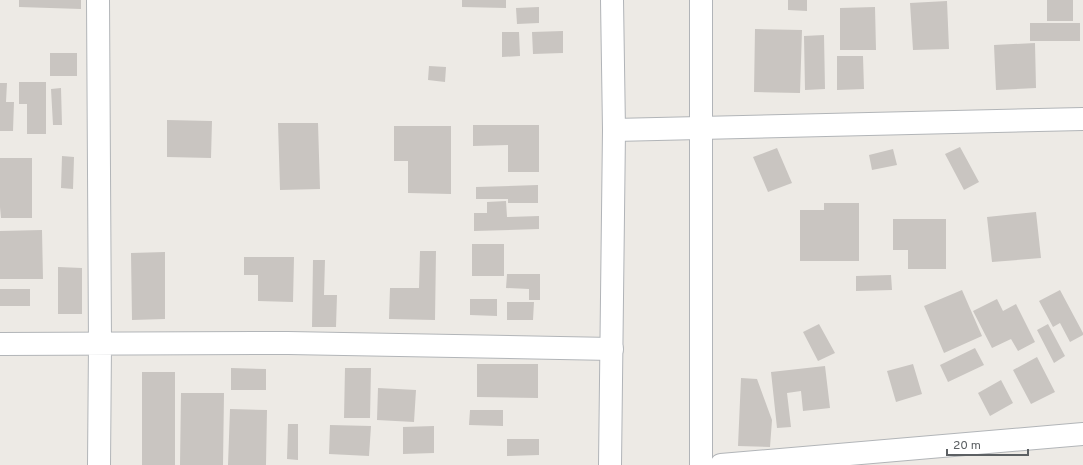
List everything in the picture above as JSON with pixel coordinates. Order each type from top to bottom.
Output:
[{"type":"street","points":[[98,0],[100,344],[99,465]]},
{"type":"street","points":[[610,465],[614,130],[612,0]]},
{"type":"street","points":[[701,0],[701,465]]},
{"type":"street","points":[[614,130],[1083,119]]},
{"type":"street","points":[[0,344],[288,344],[612,349]]},
{"type":"street","points":[[721,465],[1083,434]]},
{"type":"building","points":[[19,0],[81,0],[81,9],[19,7]]},
{"type":"building","points":[[462,0],[506,0],[506,8],[462,7]]},
{"type":"building","points":[[788,0],[807,0],[807,11],[788,10]]},
{"type":"building","points":[[1047,0],[1073,0],[1073,21],[1047,21]]},
{"type":"building","points":[[947,1],[949,49],[913,50],[910,3]]},
{"type":"building","points":[[539,7],[539,23],[517,24],[516,8]]},
{"type":"building","points":[[875,7],[876,50],[840,50],[840,8]]},
{"type":"building","points":[[1030,23],[1080,23],[1080,41],[1030,41]]},
{"type":"building","points":[[755,29],[802,30],[800,93],[754,92]]},
{"type":"building","points":[[563,31],[563,53],[533,54],[532,32]]},
{"type":"building","points":[[502,32],[519,32],[520,56],[502,57]]},
{"type":"building","points":[[824,35],[825,89],[805,90],[804,36]]},
{"type":"building","points":[[1035,43],[1036,88],[996,90],[994,45]]},
{"type":"building","points":[[50,53],[77,53],[77,76],[50,76]]},
{"type":"building","points":[[837,56],[863,56],[864,89],[837,90]]},
{"type":"building","points":[[429,66],[446,67],[445,82],[428,80]]},
{"type":"building","points":[[19,82],[46,82],[46,134],[27,134],[27,104],[19,104]]},
{"type":"building","points":[[0,83],[7,83],[6,102],[14,102],[13,131],[0,131]]},
{"type":"building","points":[[61,88],[62,125],[53,125],[51,89]]},
{"type":"building","points":[[167,120],[212,121],[211,158],[167,157]]},
{"type":"building","points":[[278,123],[318,123],[320,189],[280,190]]},
{"type":"building","points":[[473,125],[539,125],[539,172],[508,172],[508,145],[473,146]]},
{"type":"building","points":[[394,126],[451,126],[451,194],[408,193],[408,161],[394,161]]},
{"type":"building","points":[[960,147],[979,182],[964,190],[945,154]]},
{"type":"building","points":[[777,148],[792,183],[768,192],[753,157]]},
{"type":"building","points":[[893,149],[897,165],[872,170],[869,155]]},
{"type":"building","points":[[62,156],[74,157],[73,189],[61,188]]},
{"type":"building","points":[[0,158],[32,158],[32,218],[1,218]]},
{"type":"building","points":[[538,185],[538,203],[508,203],[508,199],[476,199],[476,187]]},
{"type":"building","points":[[506,201],[507,217],[539,216],[539,229],[474,231],[474,213],[487,213],[487,202]]},
{"type":"building","points":[[824,203],[859,203],[859,261],[800,261],[800,210],[824,210]]},
{"type":"building","points":[[1036,212],[1041,258],[992,262],[987,217]]},
{"type":"building","points":[[893,219],[946,219],[946,269],[908,269],[908,250],[893,250]]},
{"type":"building","points":[[42,230],[43,279],[0,279],[0,231]]},
{"type":"building","points":[[472,244],[504,244],[504,276],[472,276]]},
{"type":"building","points":[[420,251],[436,251],[435,320],[389,319],[390,288],[419,288]]},
{"type":"building","points":[[165,252],[165,319],[132,320],[131,253]]},
{"type":"building","points":[[244,257],[294,257],[293,302],[258,301],[258,275],[244,275]]},
{"type":"building","points":[[313,260],[325,260],[324,295],[337,295],[336,327],[312,327]]},
{"type":"building","points":[[58,267],[82,268],[82,314],[58,314]]},
{"type":"building","points":[[507,274],[540,274],[540,300],[529,300],[529,289],[506,288]]},
{"type":"building","points":[[891,275],[892,290],[856,291],[856,276]]},
{"type":"building","points":[[0,289],[30,289],[30,306],[0,306]]},
{"type":"building","points":[[962,290],[982,336],[944,353],[924,306]]},
{"type":"building","points":[[1060,290],[1083,333],[1083,335],[1070,342],[1060,323],[1053,327],[1039,301]]},
{"type":"building","points":[[470,299],[497,299],[497,316],[470,315]]},
{"type":"building","points":[[997,299],[1003,311],[1016,304],[1035,342],[1018,351],[1011,339],[992,348],[973,311]]},
{"type":"building","points":[[507,302],[534,302],[533,320],[507,320]]},
{"type":"building","points":[[819,324],[835,353],[818,361],[803,332]]},
{"type":"building","points":[[1048,324],[1065,356],[1054,363],[1037,330]]},
{"type":"building","points":[[975,348],[984,365],[948,382],[940,365]]},
{"type":"building","points":[[1037,357],[1055,392],[1031,404],[1013,370]]},
{"type":"building","points":[[477,364],[538,364],[538,398],[477,397]]},
{"type":"building","points":[[913,364],[922,394],[896,402],[887,371]]},
{"type":"building","points":[[825,366],[830,408],[803,411],[801,391],[787,393],[791,427],[777,428],[771,372]]},
{"type":"building","points":[[231,368],[266,369],[266,390],[231,390]]},
{"type":"building","points":[[345,368],[371,368],[370,418],[344,418]]},
{"type":"building","points":[[142,372],[175,372],[175,465],[142,465]]},
{"type":"building","points":[[741,378],[757,379],[772,420],[770,447],[738,446]]},
{"type":"building","points":[[1001,380],[1013,403],[990,416],[978,393]]},
{"type":"building","points":[[378,388],[416,390],[414,422],[377,420]]},
{"type":"building","points":[[181,393],[224,393],[223,465],[180,465]]},
{"type":"building","points":[[230,409],[267,410],[266,465],[228,465]]},
{"type":"building","points":[[470,410],[503,410],[503,426],[469,425]]},
{"type":"building","points":[[288,424],[298,424],[298,460],[287,459]]},
{"type":"building","points":[[330,425],[371,426],[369,456],[329,454]]},
{"type":"building","points":[[434,426],[434,453],[403,454],[403,427]]},
{"type":"building","points":[[507,439],[539,439],[539,455],[507,456]]}]
